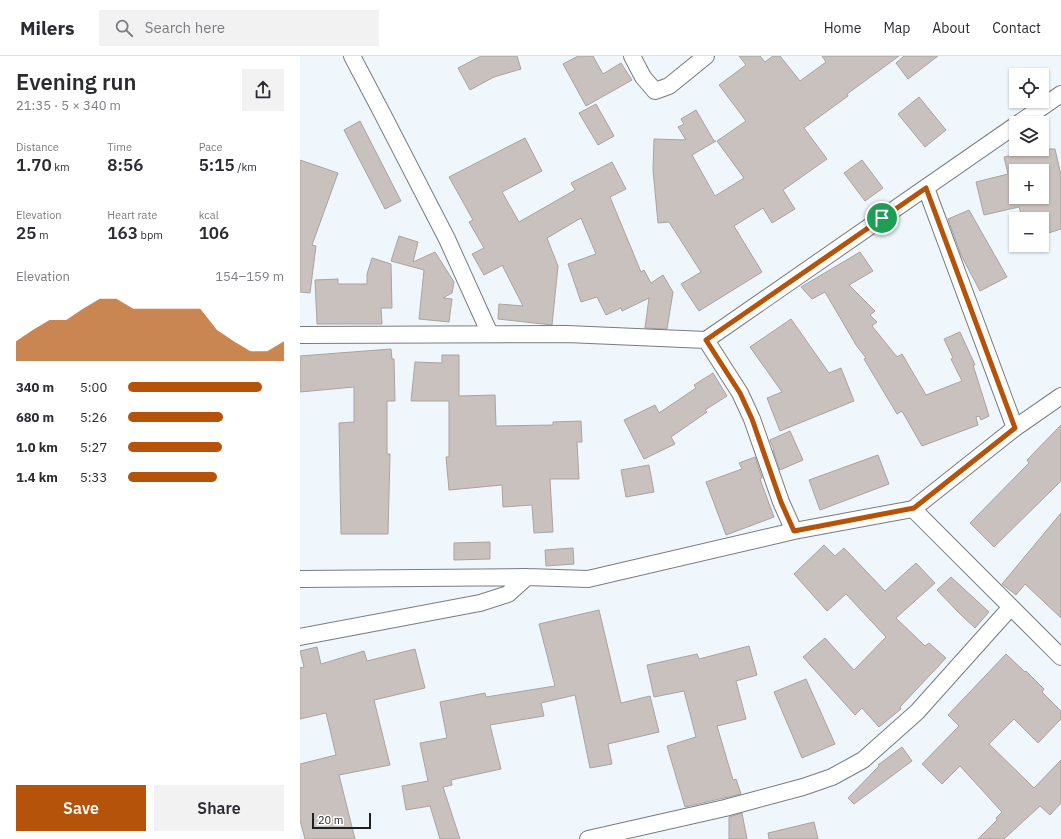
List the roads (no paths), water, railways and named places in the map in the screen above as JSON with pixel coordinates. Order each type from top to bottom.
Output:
[{"type":"street","points":[[352,56],[447,239],[490,334]]},
{"type":"street","points":[[632,56],[643,77],[655,91],[669,86],[706,56]]},
{"type":"street","points":[[1029,116],[1061,94]]},
{"type":"street","points":[[300,335],[567,334],[706,340],[1009,130]]},
{"type":"street","points":[[926,188],[1015,428]]},
{"type":"street","points":[[706,340],[740,393],[752,419],[779,495],[794,531]]},
{"type":"street","points":[[300,579],[527,577],[588,579],[794,531],[914,508],[1015,428],[1061,396]]},
{"type":"street","points":[[914,508],[1061,657]]},
{"type":"street","points":[[300,637],[480,603],[508,594],[527,577]]},
{"type":"street","points":[[588,839],[634,834],[803,787],[832,777],[864,760],[917,712],[1011,608]]}]
